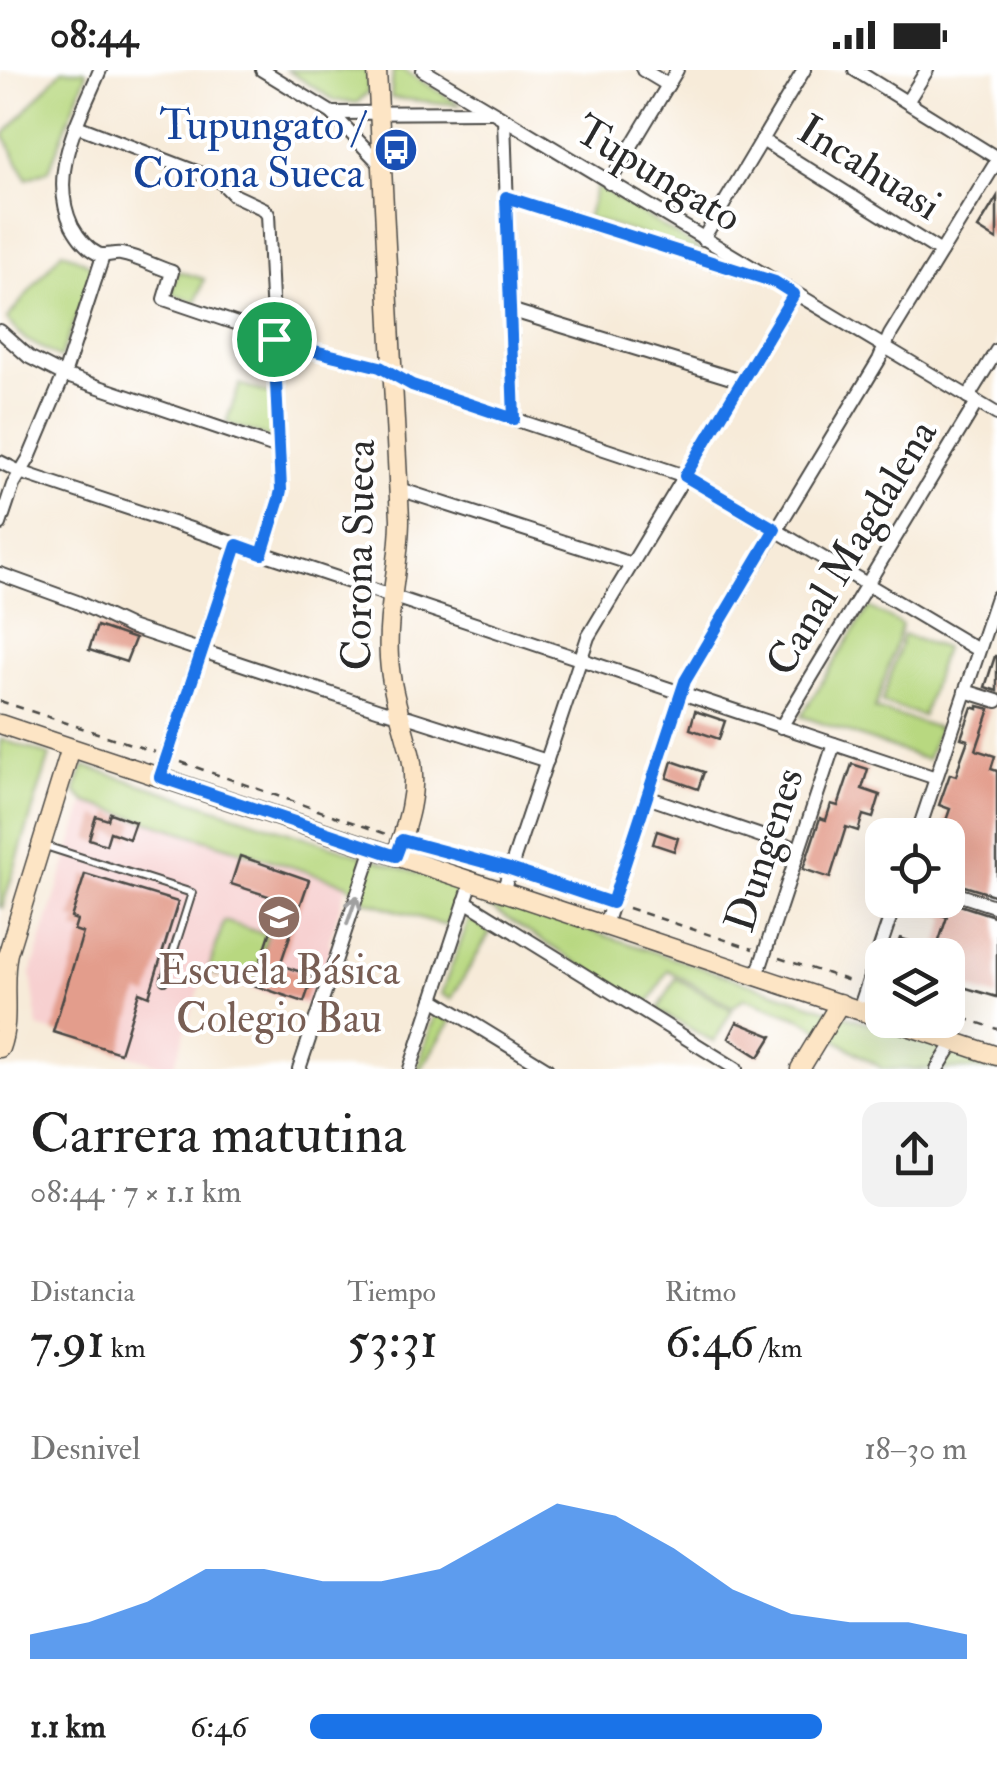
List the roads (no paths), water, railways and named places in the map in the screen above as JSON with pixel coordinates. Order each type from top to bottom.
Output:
[{"type":"street","points":[[100,70],[64,163],[66,210],[79,238],[104,256],[120,254],[172,272],[164,299],[267,334],[282,343],[380,367],[412,385],[685,476],[978,650]]},
{"type":"street","points":[[262,70],[332,113],[381,165]]},
{"type":"street","name":"Corona Sueca","points":[[377,70],[400,534],[389,657],[412,781],[410,808],[399,848]]},
{"type":"street","name":"Tupungato","points":[[423,70],[997,414]]},
{"type":"street","points":[[643,70],[668,85]]},
{"type":"street","points":[[609,182],[677,70]]},
{"type":"street","points":[[703,239],[804,70]]},
{"type":"street","points":[[605,925],[688,675],[995,167],[908,102],[855,70]]},
{"type":"street","points":[[908,102],[927,70]]},
{"type":"street","points":[[332,113],[498,115],[506,197],[514,419]]},
{"type":"street","points":[[76,126],[220,180],[237,197],[266,212],[269,218],[281,490],[262,554]]},
{"type":"street","name":"Incahuasi","points":[[762,140],[941,252]]},
{"type":"street","points":[[506,197],[775,282]]},
{"type":"street","points":[[0,524],[12,485],[29,458],[64,375],[104,256]]},
{"type":"street","points":[[503,891],[588,637],[794,294]]},
{"type":"street","points":[[510,310],[741,381]]},
{"type":"street","points":[[0,331],[29,356],[64,375],[278,448]]},
{"type":"street","name":"Canal Magdalena","points":[[782,727],[973,400],[997,350]]},
{"type":"street","points":[[0,462],[262,554],[936,778]]},
{"type":"street","points":[[399,489],[632,564]]},
{"type":"street","points":[[160,777],[237,545]]},
{"type":"street","points":[[0,574],[202,651],[547,761]]},
{"type":"street","points":[[923,818],[997,597]]},
{"type":"street","points":[[965,691],[997,701]]},
{"type":"street","points":[[0,724],[373,848],[399,848],[472,881],[865,1012]]},
{"type":"street","name":"Dungenes","points":[[757,976],[834,744]]},
{"type":"street","points":[[0,1048],[4,1036],[10,918],[42,845],[72,748]]},
{"type":"street","points":[[647,797],[799,849]]},
{"type":"street","points":[[299,1069],[373,848]]},
{"type":"street","points":[[410,1069],[472,881]]},
{"type":"street","points":[[965,897],[997,907]]},
{"type":"street","points":[[466,901],[736,1069]]},
{"type":"street","points":[[859,1010],[890,918]]},
{"type":"street","points":[[433,999],[547,1069]]},
{"type":"street","points":[[800,1069],[840,1004]]},
{"type":"street","points":[[942,1038],[997,1056]]},
{"type":"street","points":[[937,1069],[954,1042]]},
{"type":"lane","points":[[42,845],[192,893],[164,981]]},
{"type":"place","name":"Tupungato / Corona Sueca","points":[[396,150]]},
{"type":"place","name":"Escuela Básica Colegio Bau","points":[[279,917]]}]
